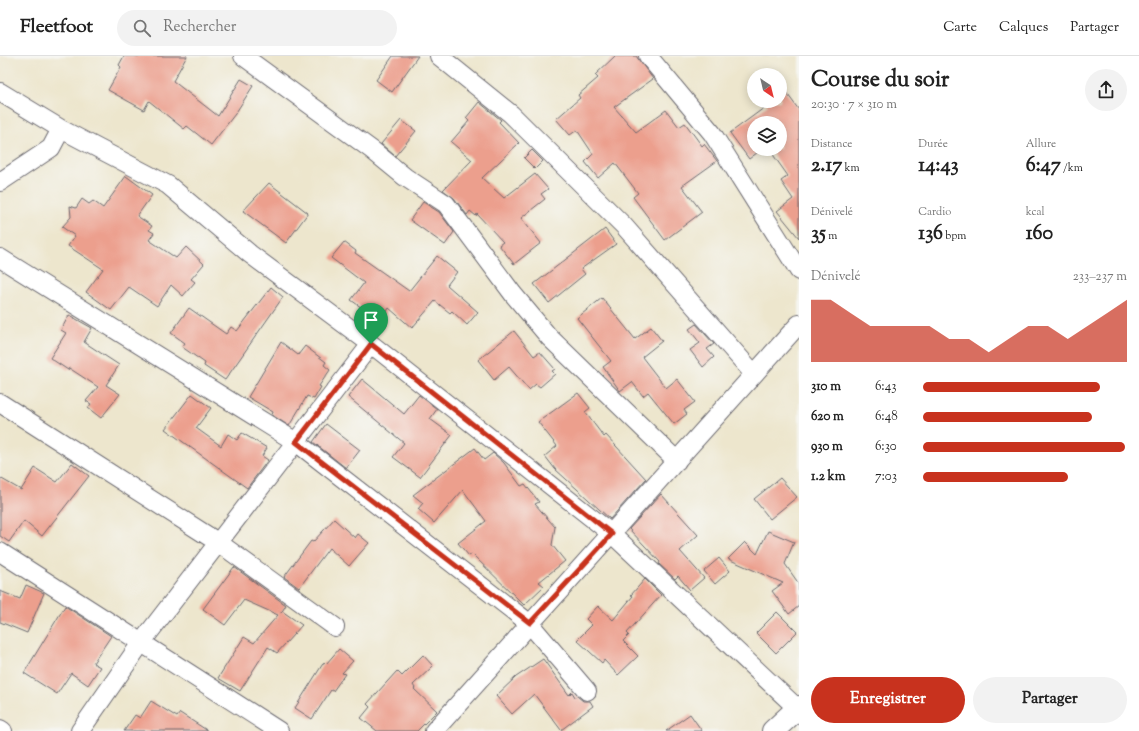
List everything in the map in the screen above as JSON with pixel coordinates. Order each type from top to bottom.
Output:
[{"type":"highway","points":[[773,731],[798,708]]},
{"type":"street","points":[[243,56],[372,150],[405,177],[446,204],[513,294],[549,337],[677,461]]},
{"type":"street","points":[[438,56],[511,114],[624,226],[754,374]]},
{"type":"street","points":[[648,56],[712,134],[799,271]]},
{"type":"street","points":[[0,92],[61,129],[168,185],[250,254],[371,344],[612,534],[798,708]]},
{"type":"street","points":[[0,182],[51,148],[61,129]]},
{"type":"street","points":[[0,258],[296,442],[530,623],[587,691]]},
{"type":"street","points":[[434,731],[799,324]]},
{"type":"street","points":[[80,731],[141,643],[371,344]]},
{"type":"street","points":[[0,403],[219,543],[335,627]]},
{"type":"street","points":[[0,552],[279,731]]},
{"type":"building","points":[[124,56],[187,56],[173,81],[218,116],[241,79],[253,86],[235,114],[211,145],[187,126],[184,129],[149,101],[144,110],[108,90],[121,67],[119,65]]},
{"type":"building","points":[[393,56],[418,56],[392,92],[376,80]]},
{"type":"building","points":[[615,56],[636,56],[653,79],[614,107],[636,132],[666,110],[679,127],[685,123],[702,146],[704,144],[717,161],[682,186],[702,212],[665,240],[633,197],[638,193],[615,163],[598,178],[585,162],[593,154],[577,130],[570,135],[556,119],[580,98],[578,95],[598,78],[595,75]]},
{"type":"building","points":[[787,94],[799,110],[799,238],[777,211],[793,199],[781,181],[788,176],[774,156],[787,156],[787,116],[753,116],[764,108],[787,108]]},
{"type":"building","points":[[479,102],[501,120],[499,122],[519,143],[482,178],[504,198],[535,174],[548,189],[541,194],[545,199],[521,218],[541,243],[514,264],[499,245],[503,242],[477,214],[476,216],[470,211],[467,215],[454,198],[443,190],[472,160],[451,142],[469,121],[466,118]]},
{"type":"building","points":[[401,120],[416,131],[395,156],[381,144]]},
{"type":"building","points":[[747,120],[747,156],[753,156],[749,159],[730,133]]},
{"type":"building","points":[[532,150],[543,161],[535,169],[524,158]]},
{"type":"building","points":[[126,176],[152,195],[137,216],[152,226],[149,230],[154,233],[149,240],[176,258],[186,247],[204,264],[191,279],[195,282],[183,296],[171,285],[157,306],[129,287],[111,310],[86,292],[103,269],[68,246],[75,236],[62,227],[71,217],[70,206],[76,208],[82,199],[89,204],[93,201],[103,208]]},
{"type":"building","points":[[269,183],[308,213],[286,243],[243,211]]},
{"type":"building","points":[[423,202],[439,212],[454,232],[445,245],[410,220]]},
{"type":"building","points":[[605,229],[616,244],[581,269],[585,274],[549,303],[534,284]]},
{"type":"building","points":[[344,242],[356,251],[355,253],[409,291],[437,256],[457,272],[447,285],[478,312],[467,325],[452,311],[450,313],[435,301],[412,328],[389,308],[384,316],[368,306],[365,310],[351,300],[364,283],[331,258]]},
{"type":"building","points":[[271,287],[283,297],[225,380],[204,366],[205,363],[182,347],[185,343],[171,333],[189,308],[226,334],[231,327],[237,331]]},
{"type":"building","points":[[602,298],[635,339],[651,327],[662,341],[642,357],[666,388],[677,379],[695,402],[684,410],[687,414],[674,424],[648,392],[643,396],[632,382],[620,391],[603,367],[611,361],[577,318]]},
{"type":"building","points":[[69,315],[92,328],[84,342],[119,365],[106,385],[120,394],[101,418],[88,408],[91,404],[86,401],[98,387],[69,368],[68,370],[50,358],[66,333],[61,330]]},
{"type":"building","points":[[696,324],[714,344],[707,349],[714,357],[703,367],[690,350],[700,343],[689,329]]},
{"type":"building","points":[[514,331],[534,356],[540,352],[555,369],[552,371],[555,374],[540,387],[536,384],[529,390],[509,367],[494,380],[478,360]]},
{"type":"building","points":[[281,342],[298,355],[305,346],[326,362],[324,365],[330,370],[319,386],[321,387],[314,399],[307,396],[289,426],[272,415],[273,412],[248,397]]},
{"type":"building","points":[[362,379],[404,414],[419,395],[437,409],[430,419],[452,435],[420,477],[393,457],[404,443],[348,397]]},
{"type":"building","points":[[578,393],[590,408],[585,412],[604,437],[606,435],[646,479],[610,519],[555,469],[545,456],[557,446],[538,422]]},
{"type":"building","points":[[192,394],[211,408],[196,428],[221,446],[228,434],[237,440],[242,433],[267,448],[262,456],[268,460],[247,488],[165,429]]},
{"type":"building","points":[[326,424],[360,450],[346,468],[313,442]]},
{"type":"building","points":[[475,448],[484,460],[493,453],[504,463],[521,486],[525,484],[539,502],[535,504],[555,527],[552,545],[565,561],[539,582],[544,586],[524,605],[472,554],[469,556],[458,543],[486,521],[463,490],[434,523],[418,509],[423,503],[413,495]]},
{"type":"building","points":[[72,463],[89,476],[42,536],[24,521],[9,542],[0,536],[0,478],[21,490],[35,468],[57,482]]},
{"type":"building","points":[[780,478],[797,497],[770,519],[754,499]]},
{"type":"building","points":[[661,494],[698,535],[680,551],[704,578],[690,590],[678,576],[675,579],[659,564],[660,562],[629,529]]},
{"type":"building","points":[[334,519],[355,538],[358,534],[369,543],[349,566],[329,548],[299,588],[284,577],[311,541],[313,542]]},
{"type":"building","points":[[768,531],[794,542],[785,564],[799,584],[799,606],[789,614],[772,591],[783,583],[728,559],[745,542],[757,554]]},
{"type":"building","points":[[719,558],[730,571],[715,584],[704,571]]},
{"type":"building","points":[[234,567],[286,605],[282,611],[302,625],[277,653],[268,647],[240,691],[218,678],[244,637],[254,643],[278,615],[244,600],[225,625],[203,609]]},
{"type":"building","points":[[645,579],[661,595],[627,633],[629,635],[623,641],[638,656],[618,675],[604,660],[602,663],[577,640],[592,625],[586,619],[598,606],[613,620]]},
{"type":"building","points":[[26,585],[44,593],[27,633],[0,622],[0,591],[20,599]]},
{"type":"building","points":[[65,606],[111,636],[93,663],[100,667],[88,685],[71,673],[57,694],[24,673]]},
{"type":"building","points":[[777,612],[797,632],[776,653],[756,633]]},
{"type":"building","points":[[339,649],[353,661],[342,673],[345,674],[333,691],[331,690],[312,719],[295,708],[324,662],[326,664]]},
{"type":"building","points":[[423,655],[433,666],[413,685],[415,688],[414,689],[437,711],[417,731],[377,731],[361,718],[370,707],[367,704],[397,671],[402,676]]},
{"type":"building","points":[[543,659],[569,695],[572,692],[575,697],[577,696],[583,701],[590,701],[593,706],[561,730],[534,694],[512,714],[496,696],[516,677]]},
{"type":"building","points":[[151,701],[177,717],[180,713],[208,731],[124,731],[135,715],[140,718]]},
{"type":"building","points":[[690,714],[702,731],[666,731]]},
{"type":"route","points":[[371,344],[612,534],[530,623],[296,442],[371,344]]}]
